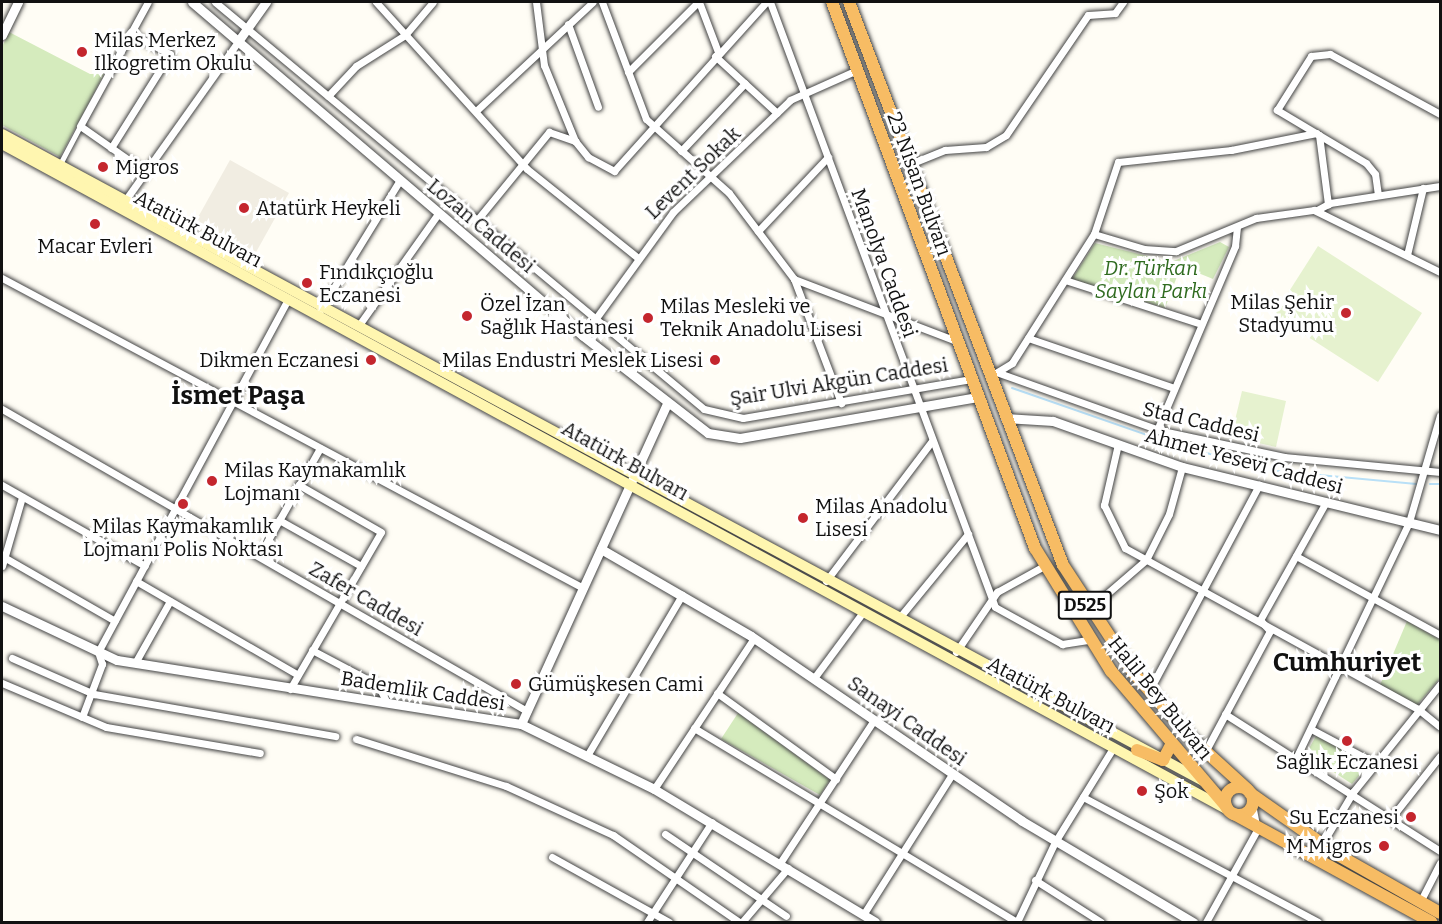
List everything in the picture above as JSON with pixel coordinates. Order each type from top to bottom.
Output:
[{"type":"highway","name":"23 Nisan Bulvarı","points":[[832,2],[970,379]]},
{"type":"highway","name":"D525","points":[[849,2],[910,164],[994,375]]},
{"type":"highway","name":"Halil Bey Bulvarı","points":[[994,375],[1005,418],[1053,542],[1088,610],[1149,691],[1205,752],[1247,793],[1322,844],[1440,913]]},
{"type":"highway","name":"Halil Bey Bulvarı","points":[[970,379],[1044,566],[1088,640],[1171,745],[1230,810],[1257,830],[1431,922]]},
{"type":"highway","points":[[1137,750],[1163,760],[1171,745]]},
{"type":"highway","points":[[1203,781],[1247,793]]},
{"type":"highway","points":[[1230,810],[1247,793]]},
{"type":"highway","points":[[1230,810],[1226,794],[1247,793]]},
{"type":"main road","name":"Atatürk Bulvarı","points":[[2,134],[123,204]]},
{"type":"main road","name":"Atatürk Bulvarı","points":[[2,144],[123,204],[633,480],[826,581],[955,653],[1137,750],[1203,781]]},
{"type":"main road","name":"Atatürk Bulvarı","points":[[320,310],[359,325],[863,612],[1230,810]]},
{"type":"street","points":[[2,34],[18,2]]},
{"type":"street","points":[[59,165],[148,2]]},
{"type":"street","name":"Lozan Caddesi","points":[[192,2],[239,40],[438,214],[584,336],[667,404],[708,433],[731,438],[920,410],[977,397]]},
{"type":"street","name":"Şair Ulvi Akgün Caddesi","points":[[215,2],[477,220],[663,379],[720,416],[743,418],[841,403],[970,379]]},
{"type":"street","points":[[123,204],[266,2]]},
{"type":"street","points":[[376,2],[477,110],[522,163],[638,257]]},
{"type":"street","points":[[328,96],[356,66],[405,35],[433,2]]},
{"type":"street","points":[[536,2],[541,52],[575,141],[588,157],[614,171],[651,124],[768,2]]},
{"type":"street","points":[[477,110],[593,2]]},
{"type":"street","points":[[602,2],[628,72],[651,124],[713,179],[758,231],[794,279],[841,403]]},
{"type":"street","points":[[628,72],[699,2],[717,54],[777,113]]},
{"type":"street","name":"Manolya Caddesi","points":[[768,2],[804,91],[912,390],[993,596],[995,607],[1055,641],[1088,640]]},
{"type":"street","points":[[910,164],[945,150],[986,147],[1006,135],[1088,15],[1115,13],[1123,2]]},
{"type":"street","points":[[568,24],[597,107]]},
{"type":"street","points":[[111,148],[170,54],[130,33]]},
{"type":"street","points":[[1378,195],[1370,166],[1277,110],[1317,52],[1440,114]]},
{"type":"street","name":"Levent Sokak","points":[[584,336],[638,257],[673,212],[713,179],[777,113],[804,91],[857,70]]},
{"type":"street","points":[[681,151],[745,83]]},
{"type":"street","points":[[80,126],[146,172]]},
{"type":"street","points":[[477,220],[549,132],[575,141]]},
{"type":"street","points":[[994,375],[1028,338],[1094,234],[1118,162],[1231,150],[1317,134]]},
{"type":"street","points":[[1317,134],[1328,204]]},
{"type":"street","points":[[758,231],[828,157]]},
{"type":"street","points":[[320,310],[400,180]]},
{"type":"street","points":[[1317,210],[1328,204],[1440,186]]},
{"type":"street","points":[[1407,255],[1423,188]]},
{"type":"street","points":[[1094,234],[1165,252],[1187,249],[1237,227],[1286,210],[1317,210],[1440,272]]},
{"type":"street","points":[[359,325],[438,214]]},
{"type":"street","points":[[1157,430],[1235,246],[1237,227]]},
{"type":"street","points":[[2,278],[583,588]]},
{"type":"street","points":[[794,279],[956,341]]},
{"type":"street","points":[[1065,280],[1201,324]]},
{"type":"street","points":[[82,717],[102,664],[98,652],[145,566],[171,508],[291,294]]},
{"type":"street","points":[[1028,338],[1174,388]]},
{"type":"street","name":"Stad Caddesi","points":[[994,375],[1157,430],[1284,457],[1440,472]]},
{"type":"street","points":[[521,724],[667,404]]},
{"type":"street","name":"Zafer Caddesi","points":[[2,409],[527,711]]},
{"type":"street","points":[[1297,756],[1343,669],[1408,522],[1427,472],[1440,415]]},
{"type":"street","name":"Ahmet Yesevi Caddesi","points":[[1005,418],[1045,419],[1182,467],[1440,530]]},
{"type":"street","points":[[826,581],[932,441]]},
{"type":"street","points":[[1119,444],[1104,513],[1119,543],[1146,560],[1260,620],[1343,669],[1419,709],[1440,727]]},
{"type":"street","points":[[259,556],[320,448]]},
{"type":"street","points":[[1088,610],[1146,560],[1169,514],[1182,467]]},
{"type":"street","points":[[2,485],[145,566]]},
{"type":"street","points":[[1149,691],[1259,485]]},
{"type":"street","points":[[290,689],[381,532],[299,486]]},
{"type":"street","points":[[2,566],[22,496]]},
{"type":"street","points":[[1260,620],[1326,502]]},
{"type":"street","points":[[279,520],[361,566]]},
{"type":"street","points":[[897,620],[968,534]]},
{"type":"street","name":"Sanayi Caddesi","points":[[601,549],[754,638],[1055,842],[1193,922]]},
{"type":"street","points":[[1296,556],[1440,634]]},
{"type":"street","points":[[3,557],[115,621]]},
{"type":"street","points":[[955,653],[993,596],[1044,566]]},
{"type":"street","points":[[136,581],[298,675]]},
{"type":"street","points":[[588,754],[682,595]]},
{"type":"street","points":[[135,663],[170,601]]},
{"type":"street","name":"Bademlik Caddesi","points":[[2,606],[98,652],[135,663],[521,724],[588,754],[654,789],[874,922]]},
{"type":"street","points":[[814,678],[863,612]]},
{"type":"street","points":[[1205,752],[1270,631],[1260,620]]},
{"type":"street","points":[[654,789],[754,638]]},
{"type":"street","points":[[312,650],[378,685],[387,703]]},
{"type":"street","points":[[12,658],[91,693],[335,736]]},
{"type":"street","points":[[2,683],[82,717],[132,732],[260,753]]},
{"type":"street","points":[[1322,844],[1353,792],[1440,684]]},
{"type":"street","points":[[717,693],[836,779]]},
{"type":"street","points":[[1226,714],[1297,756],[1440,851]]},
{"type":"street","points":[[356,739],[506,786],[619,837],[678,874],[741,922],[784,866],[820,802],[874,720]]},
{"type":"street","points":[[694,728],[903,850],[1017,922],[1055,842],[1113,748]]},
{"type":"street","points":[[1311,729],[1375,763]]},
{"type":"street","points":[[1391,818],[1440,756]]},
{"type":"street","points":[[863,915],[952,774]]},
{"type":"street","points":[[1206,922],[1257,830],[1247,793]]},
{"type":"street","points":[[1083,796],[1318,922]]},
{"type":"street","points":[[646,922],[712,822]]},
{"type":"street","points":[[665,834],[786,916]]},
{"type":"street","points":[[552,857],[669,922]]},
{"type":"street","points":[[1420,902],[1440,863]]},
{"type":"street","points":[[1035,880],[1096,921]]},
{"type":"green space","points":[[9,32],[90,74],[104,74],[60,157],[2,125],[2,47]]},
{"type":"green space","name":"Dr. Türkan Saylan Parkı","points":[[1220,242],[1229,247],[1213,279],[1181,266],[1165,308],[1072,279],[1095,243],[1171,262]]},
{"type":"green space","points":[[1318,246],[1422,313],[1378,382],[1274,315]]},
{"type":"green space","points":[[1242,391],[1286,401],[1276,447],[1231,437]]},
{"type":"green space","points":[[1407,621],[1440,640],[1440,678],[1417,705],[1380,685]]},
{"type":"green space","points":[[738,713],[830,780],[820,795],[721,739]]},
{"type":"green space","points":[[1316,736],[1369,764],[1352,784],[1306,754]]},
{"type":"shaded area","points":[[230,160],[289,193],[251,261],[192,228]]},
{"type":"waterway","points":[[1012,388],[1181,447]]},
{"type":"waterway","points":[[1191,449],[1276,471],[1416,484]]},
{"type":"waterway","points":[[1430,484],[1440,484]]},
{"type":"place","name":"Milas Merkez Ilkogretim Okulu","points":[[82,52]]},
{"type":"place","name":"Migros","points":[[103,167]]},
{"type":"place","name":"Atatürk Heykeli","points":[[244,208]]},
{"type":"place","name":"Macar Evleri","points":[[95,224]]},
{"type":"place","name":"Fındıkçıoğlu Eczanesi","points":[[307,283]]},
{"type":"place","name":"Milas Şehir Stadyumu","points":[[1346,313]]},
{"type":"place","name":"Özel İzan Sağlık Hastanesi","points":[[467,316]]},
{"type":"place","name":"Milas Mesleki ve Teknik Anadolu Lisesi","points":[[648,318]]},
{"type":"place","name":"Dikmen Eczanesi","points":[[371,360]]},
{"type":"place","name":"Milas Endustri Meslek Lisesi","points":[[715,360]]},
{"type":"place","name":"Milas Kaymakamlık Lojmanı","points":[[212,481]]},
{"type":"place","name":"Milas Kaymakamlık Lojmanı Polis Noktası","points":[[183,504]]},
{"type":"place","name":"Milas Anadolu Lisesi","points":[[803,518]]},
{"type":"place","name":"Gümüşkesen Cami","points":[[516,684]]},
{"type":"place","name":"Sağlık Eczanesi","points":[[1347,741]]},
{"type":"place","name":"Şok","points":[[1142,791]]},
{"type":"place","name":"Su Eczanesi","points":[[1411,817]]},
{"type":"place","name":"M Migros","points":[[1384,846]]},
{"type":"district","name":"İsmet Paşa","points":[[238,396]]},
{"type":"district","name":"Cumhuriyet","points":[[1347,663]]}]
